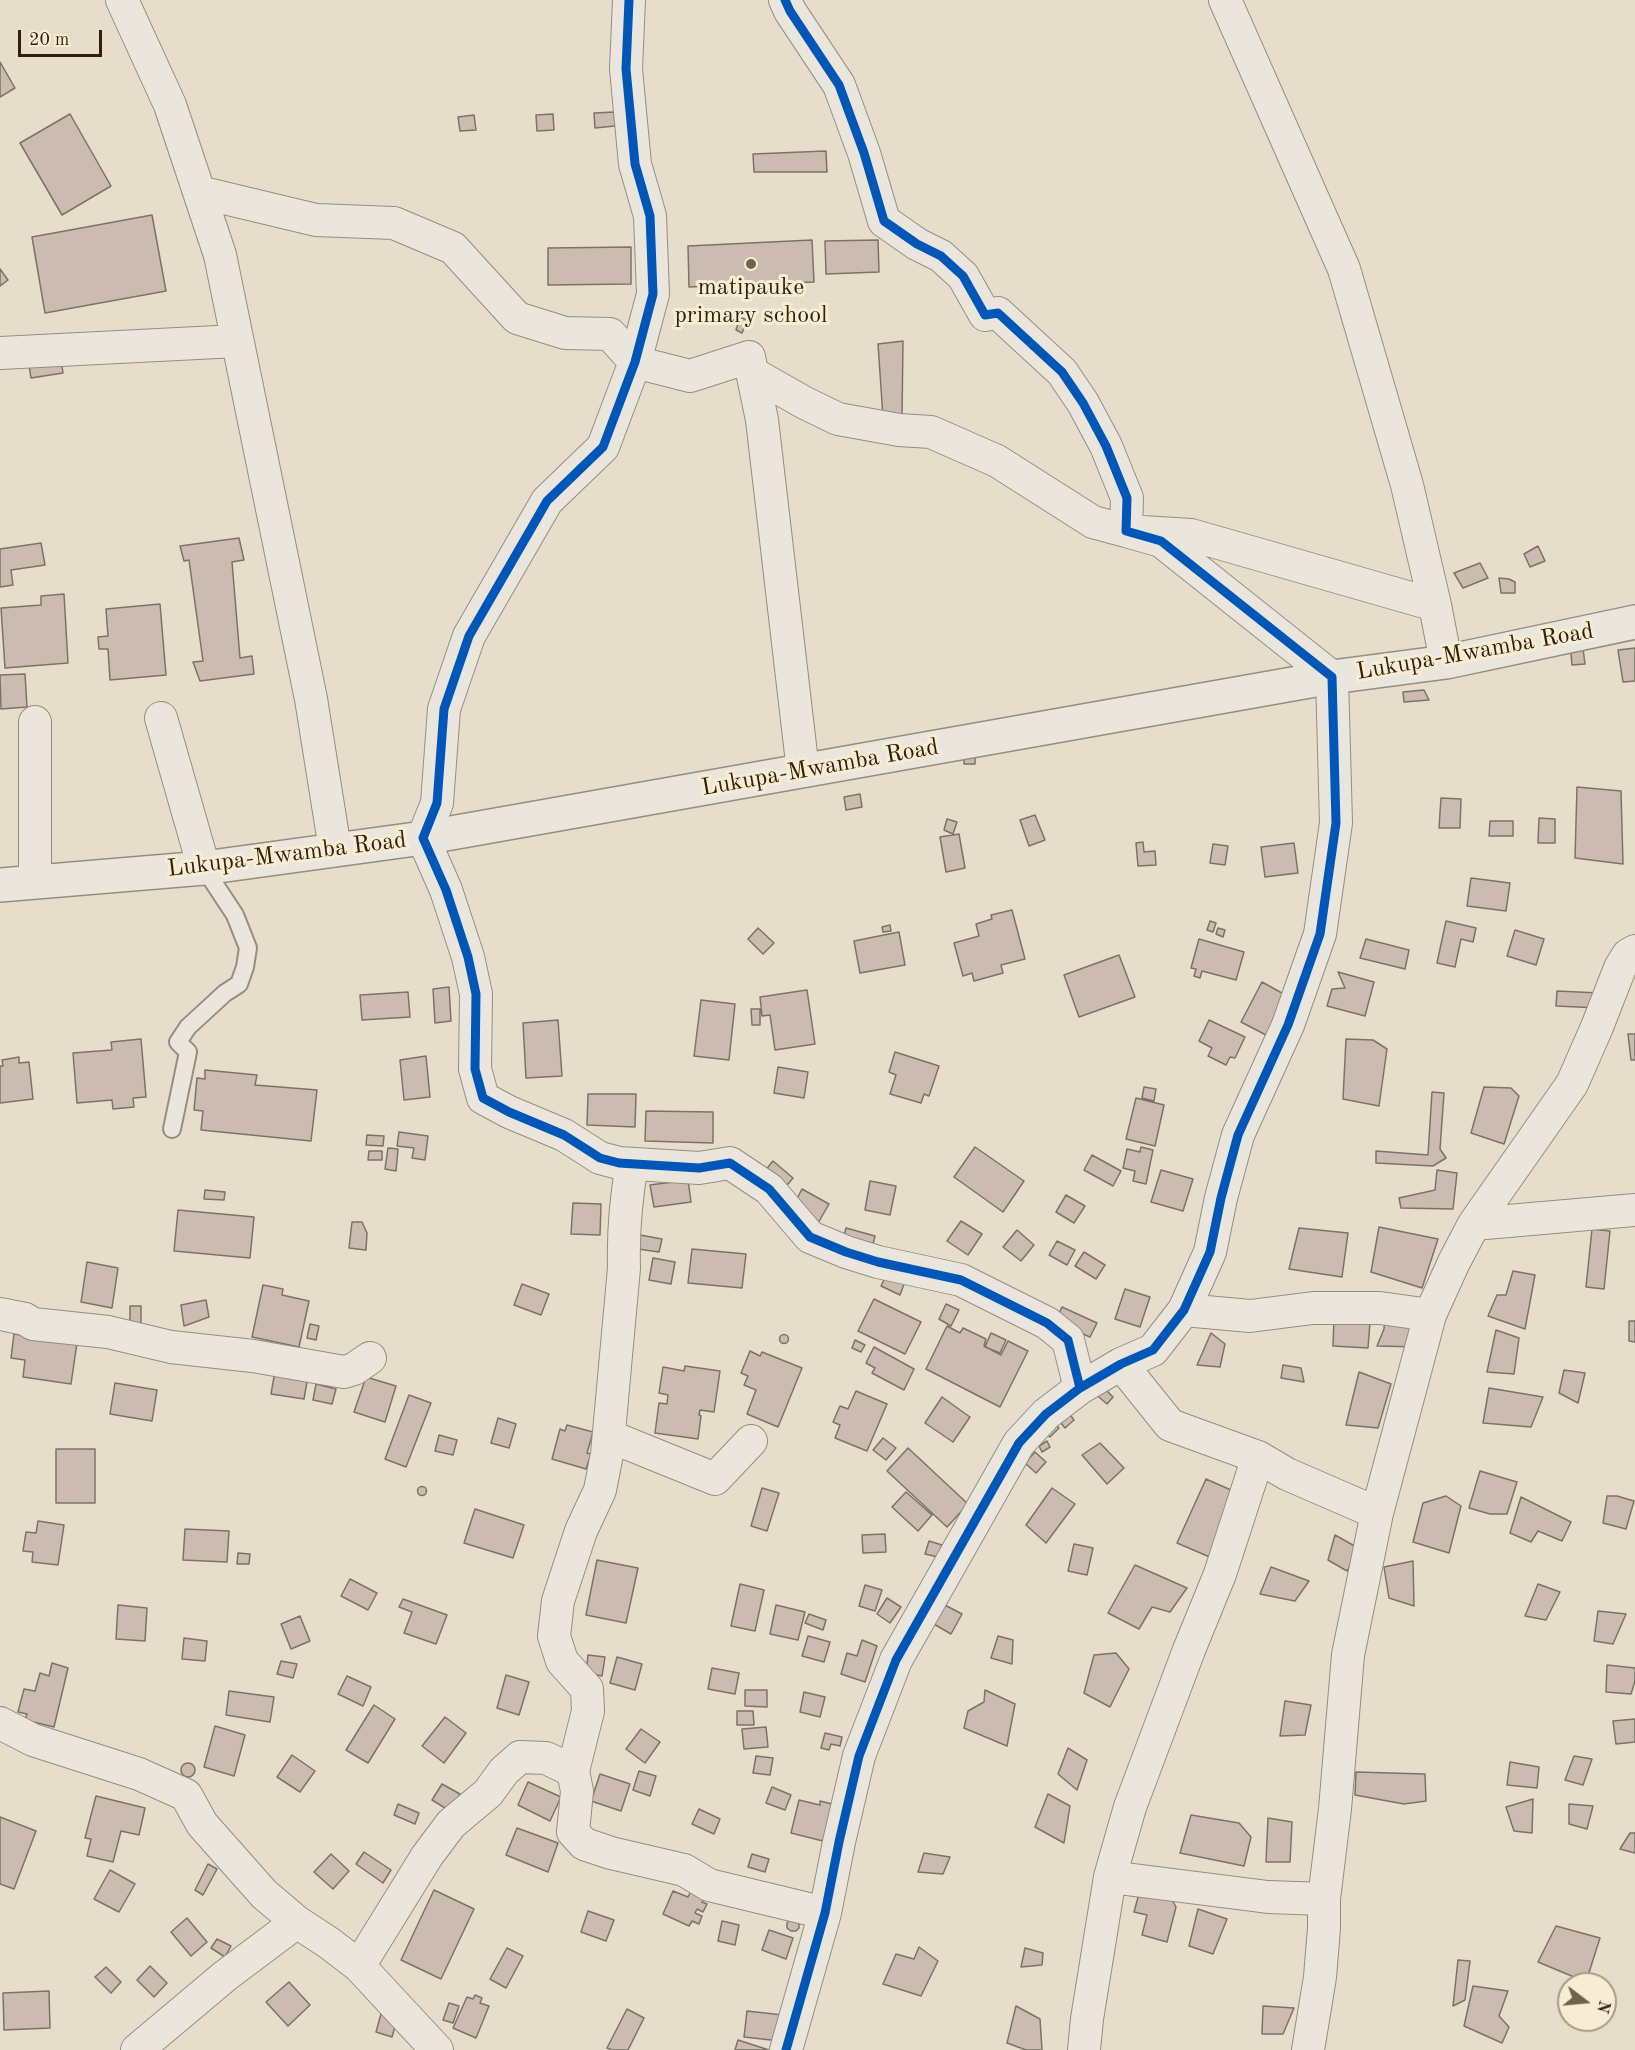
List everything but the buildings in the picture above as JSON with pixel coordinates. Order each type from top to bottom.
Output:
[{"type":"street","points":[[122,0],[170,105],[220,255],[311,699],[335,849]]},
{"type":"street","points":[[629,0],[626,69],[635,164],[650,216],[653,294],[635,362],[603,447],[547,501],[469,636],[444,709],[437,803],[423,838],[446,890],[468,957],[476,994],[475,1069],[483,1098],[509,1112],[564,1135],[600,1158],[633,1164],[699,1168],[730,1162],[769,1189],[810,1237],[878,1262],[961,1280],[1047,1323],[1068,1340],[1080,1388]]},
{"type":"street","points":[[785,0],[839,86],[864,153],[884,221],[917,244],[941,256],[963,276],[985,315],[998,313],[1062,372],[1083,403],[1106,446],[1127,498],[1126,531]]},
{"type":"street","points":[[1225,0],[1344,268],[1407,485],[1446,662]]},
{"type":"street","points":[[199,192],[316,220],[394,223],[453,248],[517,318],[565,333],[610,334],[635,362],[690,376],[749,357],[764,431],[803,771]]},
{"type":"street","points":[[0,353],[237,341]]},
{"type":"street","points":[[752,373],[838,419],[899,430],[932,432],[997,461],[1093,522],[1161,541],[1332,677],[1336,823],[1320,934],[1288,1025],[1239,1135],[1221,1198],[1210,1252],[1184,1310],[1153,1350],[1121,1364],[1080,1388],[1046,1414],[1019,1443],[896,1660],[859,1756],[838,1842],[825,1913],[786,2050]]},
{"type":"street","points":[[1126,531],[1191,535],[1435,605]]},
{"type":"street","name":"Lukupa-Mwamba Road","points":[[0,885],[204,868],[423,838],[1332,677],[1446,662],[1635,622]]},
{"type":"street","points":[[161,718],[204,868]]},
{"type":"street","points":[[35,722],[35,882]]},
{"type":"street","points":[[1308,2050],[1320,1977],[1324,1899],[1335,1809],[1348,1655],[1377,1513],[1430,1315],[1474,1224],[1572,1084],[1620,968],[1628,955],[1635,951]]},
{"type":"street","points":[[633,1164],[626,1198],[624,1268],[609,1436],[600,1490],[581,1531],[558,1601],[554,1636],[562,1661],[587,1689],[588,1711],[573,1771],[577,1791],[573,1832],[584,1844],[611,1853],[684,1870],[709,1885],[825,1913]]},
{"type":"street","points":[[1474,1224],[1635,1210]]},
{"type":"street","points":[[1184,1310],[1250,1316],[1313,1308],[1380,1308],[1430,1315]]},
{"type":"street","points":[[0,1314],[25,1319],[33,1324],[108,1332],[147,1343],[253,1356],[345,1372],[370,1358]]},
{"type":"street","points":[[1121,1364],[1170,1425],[1258,1457],[1287,1474],[1377,1513]]},
{"type":"street","points":[[609,1436],[715,1479],[751,1441]]},
{"type":"street","points":[[1084,2050],[1110,1877],[1130,1808],[1188,1650],[1220,1574],[1258,1457]]},
{"type":"street","points":[[0,1723],[33,1740],[139,1774],[186,1795],[201,1824],[264,1894],[297,1922],[359,1966],[437,2050]]},
{"type":"street","points":[[359,1966],[427,1856],[451,1824],[488,1792],[504,1771],[520,1757],[546,1758],[573,1771]]},
{"type":"street","points":[[1110,1877],[1269,1897],[1324,1899]]},
{"type":"street","points":[[137,2050],[225,1976],[297,1922]]},
{"type":"lane","points":[[172,1129],[188,1053],[178,1042],[188,1027],[225,993],[239,984],[248,948],[235,915],[204,868]]},
{"type":"cycle path","points":[[629,0],[626,69],[635,164],[650,216],[653,294],[635,362],[603,447],[547,501],[469,636],[444,709],[437,803],[423,838],[446,890],[468,957],[476,994],[475,1069],[483,1098],[509,1112],[564,1135],[600,1158],[619,1163],[699,1168],[730,1163],[769,1189],[810,1237],[878,1262],[961,1280],[1047,1323],[1068,1340],[1080,1388]]},
{"type":"cycle path","points":[[785,0],[839,85],[864,153],[884,221],[917,244],[941,256],[963,276],[985,315],[998,313],[1062,372],[1083,403],[1106,446],[1127,498],[1126,531],[1161,541],[1332,677],[1336,823],[1320,934],[1288,1025],[1238,1135],[1221,1198],[1210,1252],[1184,1310],[1153,1350],[1121,1364],[1080,1388],[1046,1414],[1019,1443],[896,1660],[859,1756],[825,1913],[786,2050]]},
{"type":"place","name":"matipauke primary school","points":[[751,264]]}]
